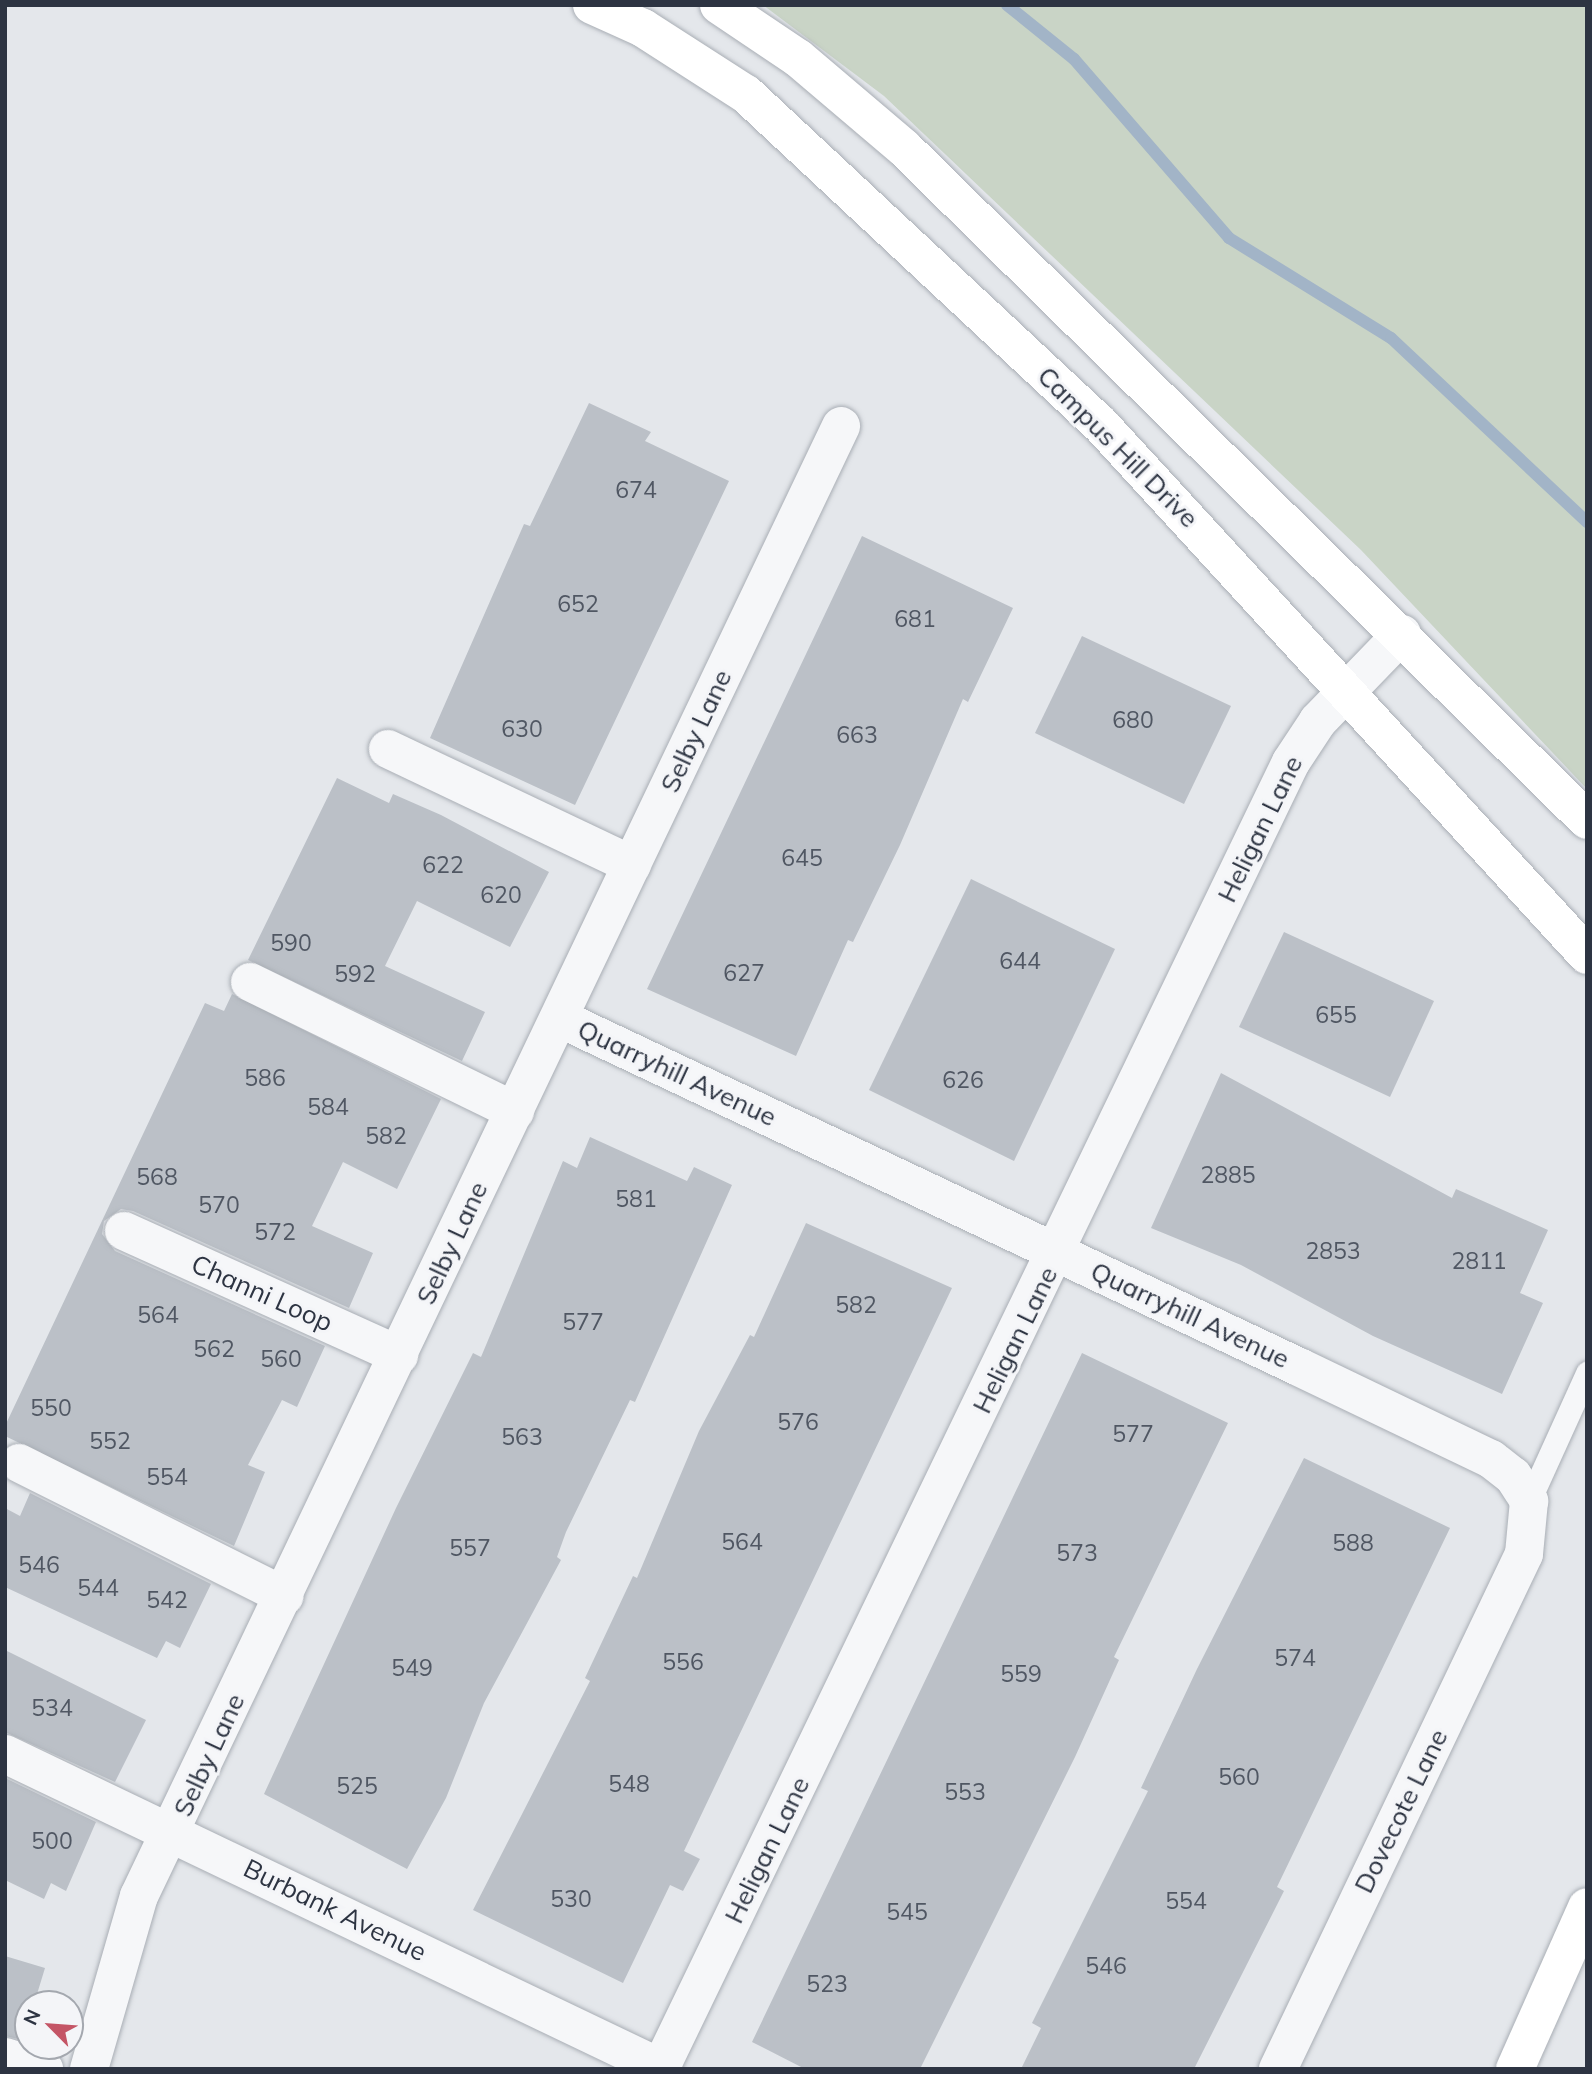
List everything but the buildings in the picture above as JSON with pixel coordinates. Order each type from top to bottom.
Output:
[{"type":"street","name":"Campus Hill Drive","points":[[592,5],[643,28],[756,103],[1101,425],[1347,689],[1587,955]]},
{"type":"street","points":[[719,5],[797,58],[904,148],[1402,634],[1587,820]]},
{"type":"street","name":"Selby Lane","points":[[89,2069],[124,1939],[172,1832],[841,426]]},
{"type":"street","name":"Heligan Lane","points":[[661,2068],[1057,1252],[1291,762],[1347,689],[1402,634]]},
{"type":"street","points":[[388,749],[632,866]]},
{"type":"street","points":[[250,982],[515,1111]]},
{"type":"street","name":"Quarryhill Avenue","points":[[559,1018],[1491,1459],[1513,1476],[1529,1501]]},
{"type":"street","name":"Channi Loop","points":[[124,1231],[400,1354]]},
{"type":"street","points":[[19,1463],[285,1596]]},
{"type":"street","name":"Dovecote Lane","points":[[1278,2069],[1524,1554],[1529,1501]]},
{"type":"street","name":"Burbank Avenue","points":[[5,1754],[661,2068]]},
{"type":"street","points":[[1515,2069],[1587,1908]]},
{"type":"street","points":[[5,2057],[44,2069]]},
{"type":"lane","points":[[1529,1501],[1587,1373]]},
{"type":"green space","points":[[763,5],[1587,5],[1587,789],[1361,550],[884,96]]},
{"type":"waterway","points":[[1007,5],[1074,59],[1229,238],[1391,338],[1587,522]]}]
